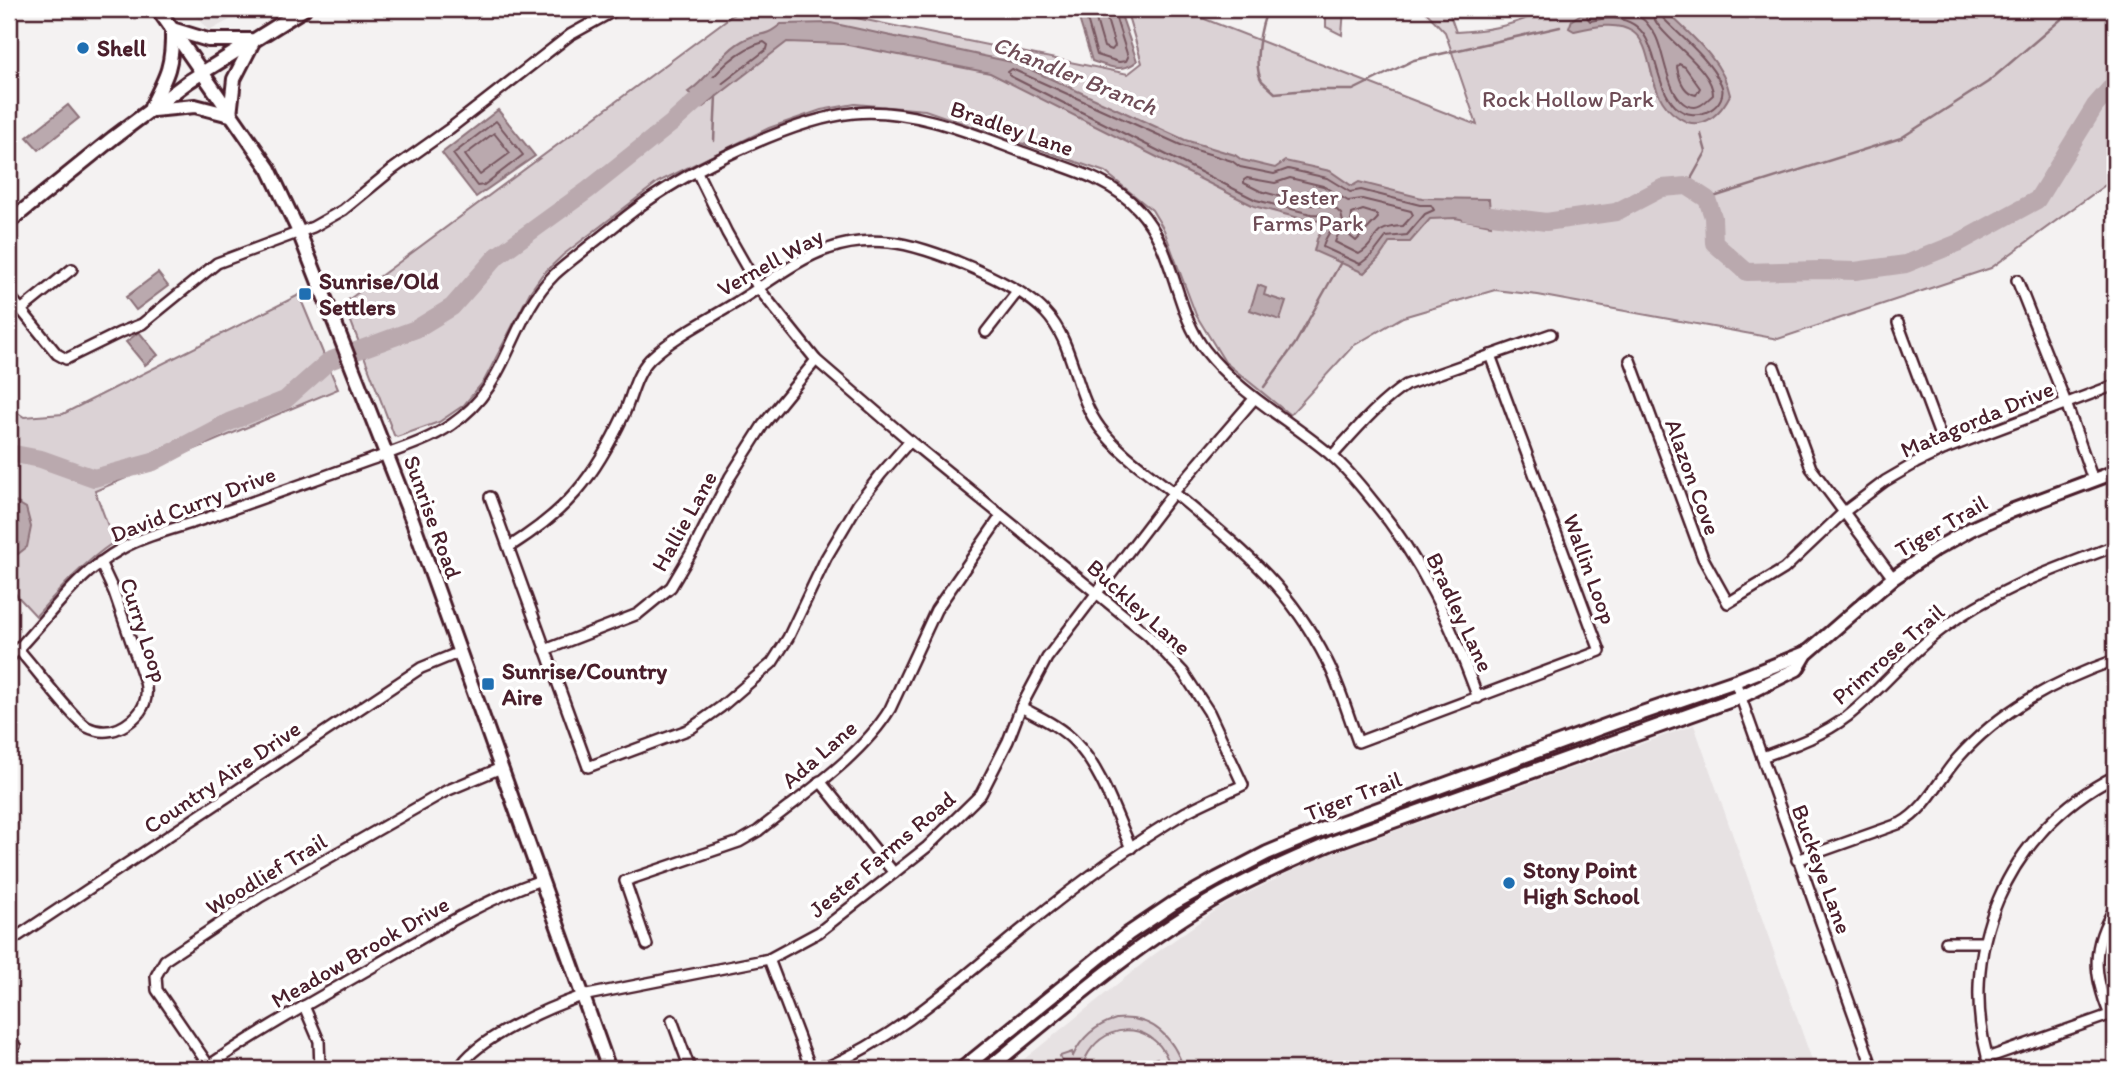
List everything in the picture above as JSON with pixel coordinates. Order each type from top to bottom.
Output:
[{"type":"street","name":"Sunrise Road","points":[[158,9],[269,169],[299,232],[387,454],[609,1069]]},
{"type":"street","points":[[9,222],[149,111],[202,73],[304,9]]},
{"type":"street","points":[[9,296],[57,354],[66,359],[142,324],[217,263],[313,227],[343,211],[393,169],[448,130],[569,35],[617,9]]},
{"type":"street","points":[[149,111],[169,72],[172,61],[172,29],[208,40],[255,39]]},
{"type":"street","points":[[149,111],[195,106],[230,115],[234,79],[255,39]]},
{"type":"street","name":"Bradley Lane","points":[[387,454],[446,430],[475,407],[496,379],[528,310],[553,275],[646,201],[697,172],[805,124],[855,113],[922,118],[1090,176],[1136,207],[1155,230],[1200,344],[1218,366],[1254,399],[1332,456],[1356,480],[1422,568],[1448,619],[1478,698]]},
{"type":"street","name":"Buckley Lane","points":[[697,172],[759,289],[816,360],[910,441],[1148,635],[1184,671],[1209,712],[1243,785],[1187,811],[1131,848],[1027,924],[900,1028],[867,1049],[823,1069]]},
{"type":"street","name":"Vernell Way","points":[[509,547],[562,507],[587,481],[626,411],[637,377],[651,358],[828,248],[860,242],[907,246],[968,266],[1018,291],[1037,304],[1055,325],[1088,408],[1099,427],[1122,450],[1174,492]]},
{"type":"street","points":[[21,310],[72,270]]},
{"type":"street","points":[[2017,280],[2066,403],[2093,480]]},
{"type":"street","points":[[986,332],[1018,291]]},
{"type":"street","points":[[1898,323],[1945,449]]},
{"type":"street","points":[[1332,456],[1392,394],[1406,385],[1551,334]]},
{"type":"street","name":"Wallin Loop","points":[[1174,492],[1260,565],[1283,590],[1306,622],[1329,664],[1357,741],[1600,651],[1490,355]]},
{"type":"street","name":"Hallie Lane","points":[[545,650],[638,614],[671,587],[730,477],[763,425],[816,360]]},
{"type":"street","name":"Alazon Cove","points":[[1630,360],[1703,558],[1728,603]]},
{"type":"street","points":[[1774,368],[1811,468],[1893,578]]},
{"type":"street","name":"Matagorda Drive","points":[[1728,603],[1784,569],[1843,512],[1885,481],[1945,449],[2115,385]]},
{"type":"street","name":"Jester Farms Road","points":[[459,1069],[474,1052],[514,1026],[582,996],[769,959],[819,932],[894,873],[958,819],[981,794],[1047,658],[1174,492],[1254,399]]},
{"type":"street","points":[[490,497],[588,767],[690,729],[721,707],[772,663],[788,639],[826,558],[858,504],[910,441]]},
{"type":"street","name":"David Curry Drive","points":[[9,658],[75,585],[100,562],[126,546],[387,454]]},
{"type":"street","name":"Tiger Trail","points":[[988,1069],[1132,954],[1221,895],[1274,867],[1332,843],[1740,697],[1797,669],[1808,652],[1893,578],[1934,550],[2011,511],[2115,472]]},
{"type":"street","name":"Ada Lane","points":[[647,945],[625,881],[739,842],[758,831],[862,745],[881,724],[936,610],[1002,516]]},
{"type":"street","name":"Primrose Trail","points":[[1762,757],[1803,742],[1846,717],[1929,639],[1969,610],[2026,580],[2115,546]]},
{"type":"street","name":"Curry Loop","points":[[19,649],[84,725],[101,731],[117,730],[141,712],[146,696],[145,681],[114,592],[100,562]]},
{"type":"street","name":"Country Aire Drive","points":[[9,942],[421,668],[460,652]]},
{"type":"street","name":"Tiger Trail","points":[[962,1069],[1128,934],[1174,903],[1267,853],[1336,824],[1735,681],[1808,652]]},
{"type":"street","points":[[1797,860],[1912,817],[1924,805],[1956,760],[1991,726],[2038,692],[2115,660]]},
{"type":"street","name":"Buckeye Lane","points":[[1735,681],[1872,1069]]},
{"type":"street","points":[[1021,707],[1055,726],[1076,743],[1096,773],[1131,848]]},
{"type":"street","name":"Woodlief Trail","points":[[207,1067],[157,990],[156,976],[165,960],[260,897],[453,788],[501,768]]},
{"type":"street","points":[[1991,1069],[1982,1038],[1979,1002],[1983,942],[1996,902],[2007,879],[2034,839],[2069,804],[2115,776]]},
{"type":"street","points":[[820,781],[894,873]]},
{"type":"street","name":"Meadow Brook Drive","points":[[207,1067],[304,1006],[479,905],[508,891],[541,880]]},
{"type":"street","points":[[1987,1058],[2113,1014],[2102,996],[2096,966],[2101,936],[2115,908]]},
{"type":"street","points":[[1946,942],[1983,942]]},
{"type":"street","points":[[769,959],[811,1069]]},
{"type":"street","points":[[304,1006],[319,1041],[320,1069]]},
{"type":"street","points":[[672,1020],[690,1069]]},
{"type":"street","points":[[9,1036],[15,1046]]},
{"type":"shaded area","points":[[190,9],[250,9],[209,31]]},
{"type":"shaded area","name":"Stony Point High School","points":[[1694,725],[1815,1069],[1012,1069],[1152,956],[1220,907],[1316,859]]},
{"type":"green space","points":[[731,9],[828,9],[827,12],[1128,74],[1142,63],[1126,9],[1179,9],[1477,125],[1445,32],[1423,9],[1448,9],[1456,32],[1503,26],[1546,9],[1737,9],[1754,13],[1784,9],[2115,9],[2115,178],[1991,268],[1778,339],[1538,295],[1495,290],[1403,317],[1353,346],[1290,415],[1225,362],[1196,315],[1164,230],[1152,210],[1105,172],[925,110],[855,104],[821,110],[769,128],[658,182],[563,255],[542,275],[530,292],[484,381],[464,405],[439,422],[397,437],[394,435],[344,303],[734,14]]},
{"type":"green space","points":[[1324,9],[1344,9],[1342,35],[1326,27]]},
{"type":"green space","points":[[299,295],[338,389],[95,491],[114,542],[63,586],[36,616],[9,587],[9,407],[24,417],[63,414]]},
{"type":"green space","points":[[1116,1019],[1141,1021],[1160,1030],[1174,1047],[1184,1069],[1171,1069],[1158,1044],[1144,1034],[1121,1031],[1101,1039],[1092,1047],[1082,1069],[1065,1069],[1060,1056],[1072,1052],[1073,1056],[1090,1032]]},
{"type":"green space","points":[[1157,1058],[1161,1069],[1124,1069]]},
{"type":"water","points":[[1076,9],[1119,9],[1137,61],[1121,68],[1092,61]]},
{"type":"water","points":[[1589,9],[1664,9],[1703,48],[1720,70],[1730,95],[1725,104],[1718,113],[1704,122],[1691,123],[1678,117],[1667,108],[1660,97],[1645,49],[1633,32],[1612,26],[1574,31],[1569,28],[1572,20]]},
{"type":"water","points":[[831,23],[1016,63],[1185,140],[1235,155],[1242,160],[1275,168],[1285,161],[1330,171],[1352,186],[1359,182],[1422,198],[1489,199],[1491,225],[1455,218],[1430,219],[1410,242],[1390,242],[1364,273],[1314,251],[1317,239],[1328,220],[1310,221],[1254,206],[990,73],[843,44],[787,42],[703,107],[688,92],[703,80],[730,50],[746,39],[766,33],[781,24]]},
{"type":"water","points":[[68,105],[79,118],[39,150],[27,137]]},
{"type":"water","points":[[498,110],[535,156],[476,197],[442,153]]},
{"type":"water","points":[[158,273],[168,286],[136,310],[126,297]]},
{"type":"water","points":[[1258,285],[1266,288],[1264,295],[1286,302],[1280,320],[1250,310]]},
{"type":"water","points":[[139,332],[158,355],[145,365],[126,342]]},
{"type":"water","points":[[9,498],[26,508],[31,527],[27,547],[18,554],[9,555]]},
{"type":"waterway","points":[[1268,9],[1260,34],[1258,66],[1262,81],[1275,93],[1353,90],[1414,60],[1560,27]]},
{"type":"waterway","points":[[1707,199],[1901,138],[1988,82],[2073,9]]},
{"type":"waterway","name":"Chandler Branch","points":[[1468,212],[1546,222],[1616,212],[1662,188],[1687,186],[1707,199],[1713,217],[1714,243],[1747,272],[1855,271],[1906,264],[1958,243],[2037,200],[2095,106],[2115,83]]},
{"type":"waterway","name":"Chandler Branch","points":[[9,453],[41,459],[94,478],[153,462],[229,422],[285,400],[329,361],[416,329],[452,307],[497,256],[588,190],[672,123],[713,86]]},
{"type":"waterway","points":[[714,141],[716,95]]},
{"type":"waterway","points":[[1687,186],[1706,152],[1701,134]]},
{"type":"waterway","points":[[1264,387],[1295,344],[1341,262]]},
{"type":"place","name":"Shell","points":[[83,48]]},
{"type":"place","name":"Sunrise/Old Settlers","points":[[305,294]]},
{"type":"place","name":"Sunrise/Country Aire","points":[[488,684]]},
{"type":"place","name":"Stony Point High School","points":[[1509,883]]},
{"type":"park label","name":"Rock Hollow Park","points":[[1568,99]]},
{"type":"park label","name":"Jester Farms Park","points":[[1308,210]]}]
